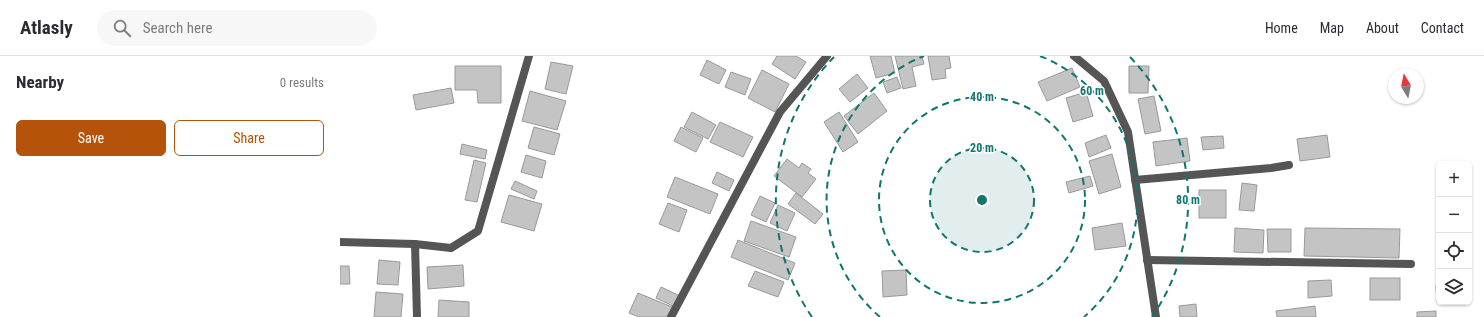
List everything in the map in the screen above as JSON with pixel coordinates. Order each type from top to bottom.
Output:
[{"type":"street","points":[[340,242],[415,244],[451,248],[478,231],[529,56]]},
{"type":"street","points":[[671,317],[780,112],[827,56]]},
{"type":"street","points":[[1074,56],[1104,81],[1128,132],[1156,317]]},
{"type":"street","points":[[1135,180],[1271,168],[1289,165]]},
{"type":"street","points":[[415,244],[417,317]]},
{"type":"street","points":[[1147,260],[1411,264]]},
{"type":"building","points":[[777,56],[796,56],[806,62],[795,79],[772,64]]},
{"type":"building","points":[[870,56],[891,56],[895,73],[876,78]]},
{"type":"building","points":[[895,56],[922,56],[924,64],[912,67],[916,86],[903,89]]},
{"type":"building","points":[[928,56],[949,56],[951,68],[945,69],[946,78],[932,80]]},
{"type":"building","points":[[707,60],[726,70],[719,84],[700,75]]},
{"type":"building","points":[[551,62],[573,66],[566,94],[545,89]]},
{"type":"building","points":[[455,66],[501,66],[501,103],[478,103],[477,90],[455,90]]},
{"type":"building","points":[[1129,66],[1149,66],[1148,93],[1129,93]]},
{"type":"building","points":[[1072,68],[1080,87],[1047,101],[1038,82]]},
{"type":"building","points":[[762,70],[789,84],[775,112],[748,98]]},
{"type":"building","points":[[731,72],[751,79],[745,95],[725,87]]},
{"type":"building","points":[[857,74],[868,88],[850,102],[839,89]]},
{"type":"building","points":[[897,77],[901,88],[887,93],[883,82]]},
{"type":"building","points":[[451,88],[454,103],[416,110],[413,95]]},
{"type":"building","points":[[530,91],[566,101],[557,130],[522,121]]},
{"type":"building","points":[[1086,92],[1093,116],[1073,122],[1066,98]]},
{"type":"building","points":[[874,93],[887,111],[858,134],[844,116]]},
{"type":"building","points":[[1154,96],[1161,131],[1145,134],[1138,99]]},
{"type":"building","points":[[692,112],[716,125],[708,139],[684,127]]},
{"type":"building","points":[[839,112],[858,142],[843,152],[824,122]]},
{"type":"building","points":[[720,122],[753,137],[743,157],[710,142]]},
{"type":"building","points":[[534,127],[560,134],[554,155],[528,148]]},
{"type":"building","points":[[681,127],[703,138],[696,152],[674,141]]},
{"type":"building","points":[[1106,135],[1111,148],[1089,157],[1085,143]]},
{"type":"building","points":[[1327,135],[1330,157],[1300,161],[1297,139]]},
{"type":"building","points":[[1223,136],[1224,148],[1203,150],[1201,137]]},
{"type":"building","points":[[1187,138],[1190,161],[1156,166],[1153,142]]},
{"type":"building","points":[[462,144],[487,150],[485,159],[460,154]]},
{"type":"building","points":[[1112,154],[1121,187],[1099,194],[1089,161]]},
{"type":"building","points":[[526,155],[546,161],[542,178],[521,172]]},
{"type":"building","points":[[787,159],[799,168],[802,163],[811,169],[808,173],[816,179],[802,197],[774,176]]},
{"type":"building","points":[[474,160],[486,163],[477,202],[465,200]]},
{"type":"building","points":[[717,172],[734,180],[729,191],[712,183]]},
{"type":"building","points":[[1090,176],[1093,186],[1069,193],[1066,182]]},
{"type":"building","points":[[675,177],[718,194],[710,214],[667,197]]},
{"type":"building","points":[[515,181],[537,191],[534,199],[511,189]]},
{"type":"building","points":[[1242,183],[1257,185],[1254,211],[1239,210]]},
{"type":"building","points":[[1199,190],[1226,190],[1226,218],[1199,218]]},
{"type":"building","points":[[796,193],[823,214],[815,224],[788,204]]},
{"type":"building","points":[[509,195],[542,204],[534,231],[501,222]]},
{"type":"building","points":[[760,196],[775,203],[766,222],[751,215]]},
{"type":"building","points":[[668,203],[687,210],[679,232],[659,224]]},
{"type":"building","points":[[778,205],[795,213],[787,231],[770,223]]},
{"type":"building","points":[[751,221],[796,237],[789,257],[744,241]]},
{"type":"building","points":[[1122,223],[1126,246],[1095,250],[1092,228]]},
{"type":"building","points":[[1235,228],[1264,230],[1263,253],[1234,252]]},
{"type":"building","points":[[1305,228],[1400,229],[1399,258],[1304,256]]},
{"type":"building","points":[[1267,229],[1291,229],[1291,252],[1268,252]]},
{"type":"building","points":[[738,240],[795,263],[788,280],[731,257]]},
{"type":"building","points":[[379,260],[400,262],[398,285],[377,284]]},
{"type":"building","points":[[463,265],[464,286],[428,289],[427,267]]},
{"type":"building","points":[[340,266],[349,266],[350,284],[340,284]]},
{"type":"building","points":[[906,270],[907,295],[883,297],[882,271]]},
{"type":"building","points":[[755,271],[784,282],[778,297],[748,286]]},
{"type":"building","points":[[1370,278],[1400,278],[1400,300],[1370,300]]},
{"type":"building","points":[[1331,280],[1332,296],[1308,298],[1308,281]]},
{"type":"building","points":[[661,287],[680,296],[675,307],[656,298]]},
{"type":"building","points":[[376,292],[403,294],[401,317],[374,317]]},
{"type":"building","points":[[638,293],[672,307],[668,317],[639,317],[629,313]]},
{"type":"building","points":[[439,300],[469,302],[469,317],[438,317]]},
{"type":"building","points":[[1196,304],[1197,317],[1180,317],[1179,306]]},
{"type":"building","points":[[1315,306],[1316,317],[1277,317],[1276,311]]},
{"type":"building","points":[[1436,311],[1436,317],[1417,317],[1417,312]]}]
